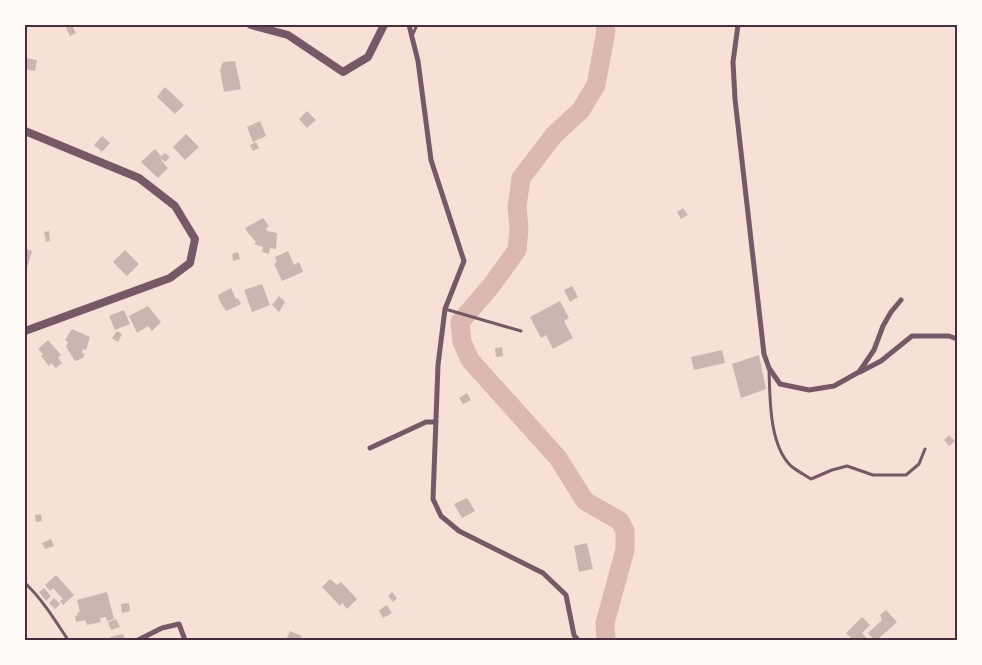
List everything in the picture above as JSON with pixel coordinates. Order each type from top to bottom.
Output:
[{"type":"street","points":[[251,25],[288,35],[343,72],[368,57],[384,25]]},
{"type":"street","points":[[409,25],[418,61],[431,160],[464,261],[445,309],[438,365],[433,499],[441,516],[459,531],[543,574],[566,596],[574,634],[578,640]]},
{"type":"street","points":[[738,25],[733,62],[734,92],[764,354],[769,368],[780,384],[809,390],[834,386],[881,361],[912,336],[949,336],[957,338]]},
{"type":"street","points":[[25,132],[139,178],[175,206],[195,239],[190,263],[170,278],[25,331]]},
{"type":"street","points":[[859,372],[874,350],[887,319],[901,300]]},
{"type":"street","points":[[370,448],[426,422],[436,422]]},
{"type":"street","points":[[138,640],[162,628],[178,624],[185,640]]},
{"type":"lane","points":[[412,37],[417,25]]},
{"type":"lane","points":[[445,309],[521,331]]},
{"type":"lane","points":[[769,368],[771,407],[778,448],[791,466],[811,479],[847,466],[873,474],[906,474],[918,464],[925,449]]},
{"type":"lane","points":[[25,583],[33,590],[55,619],[68,640]]},
{"type":"building","points":[[72,25],[76,33],[70,36],[66,28]]},
{"type":"building","points":[[25,58],[37,60],[35,71],[25,69]]},
{"type":"building","points":[[235,61],[241,89],[224,92],[220,70],[223,62]]},
{"type":"building","points":[[165,87],[184,105],[175,114],[157,97]]},
{"type":"building","points":[[307,111],[316,120],[307,128],[299,119]]},
{"type":"building","points":[[260,121],[266,136],[253,142],[247,127]]},
{"type":"building","points":[[186,134],[199,147],[185,160],[173,147]]},
{"type":"building","points":[[102,136],[110,143],[102,152],[94,145]]},
{"type":"building","points":[[256,142],[259,148],[253,151],[250,145]]},
{"type":"building","points":[[155,149],[161,156],[165,153],[170,157],[165,162],[161,160],[168,168],[158,178],[141,162]]},
{"type":"building","points":[[683,208],[688,215],[681,219],[677,212]]},
{"type":"building","points":[[263,218],[269,226],[266,229],[267,231],[277,233],[276,249],[270,248],[269,254],[262,252],[263,247],[254,244],[256,242],[245,228]]},
{"type":"building","points":[[49,231],[50,241],[46,242],[44,232]]},
{"type":"building","points":[[26,249],[32,251],[27,268],[25,267]]},
{"type":"building","points":[[125,250],[139,264],[127,276],[113,262]]},
{"type":"building","points":[[288,251],[294,265],[299,262],[303,272],[282,281],[274,264],[277,261],[275,257]]},
{"type":"building","points":[[238,252],[240,259],[233,261],[232,254]]},
{"type":"building","points":[[262,284],[270,305],[252,312],[244,290]]},
{"type":"building","points":[[572,286],[578,297],[570,302],[564,290]]},
{"type":"building","points":[[231,288],[236,299],[238,298],[241,304],[226,311],[218,295]]},
{"type":"building","points":[[279,296],[285,302],[279,312],[272,305]]},
{"type":"building","points":[[560,301],[569,318],[564,321],[573,338],[553,349],[546,335],[541,338],[530,317]]},
{"type":"building","points":[[148,306],[161,322],[152,331],[148,326],[137,333],[129,316]]},
{"type":"building","points":[[124,310],[130,324],[115,330],[109,316]]},
{"type":"building","points":[[72,329],[90,337],[86,350],[83,349],[82,353],[85,354],[82,359],[80,358],[75,361],[66,347],[68,342],[65,340]]},
{"type":"building","points":[[117,331],[122,334],[118,342],[112,338]]},
{"type":"building","points":[[48,340],[61,355],[58,358],[62,363],[56,368],[51,363],[49,366],[38,349]]},
{"type":"building","points":[[502,347],[503,356],[496,357],[495,348]]},
{"type":"building","points":[[722,350],[725,363],[694,370],[691,357]]},
{"type":"building","points":[[759,355],[766,389],[741,398],[732,364]]},
{"type":"building","points":[[467,393],[471,400],[463,404],[459,398]]},
{"type":"building","points":[[949,435],[955,441],[949,446],[944,440]]},
{"type":"building","points":[[467,498],[475,511],[462,518],[454,504]]},
{"type":"building","points":[[41,514],[42,521],[36,522],[35,515]]},
{"type":"building","points":[[51,539],[54,546],[45,549],[42,543]]},
{"type":"building","points":[[587,543],[593,569],[579,572],[574,546]]},
{"type":"building","points":[[56,575],[74,595],[63,605],[60,601],[63,599],[53,588],[50,591],[45,585]]},
{"type":"building","points":[[330,579],[337,585],[341,582],[357,599],[347,609],[342,603],[340,606],[322,587]]},
{"type":"building","points":[[44,588],[51,596],[46,601],[39,592]]},
{"type":"building","points":[[107,592],[114,619],[107,621],[106,617],[100,618],[101,622],[87,625],[85,620],[76,622],[75,616],[80,612],[77,600]]},
{"type":"building","points":[[392,592],[397,598],[393,602],[388,596]]},
{"type":"building","points":[[54,598],[60,604],[55,609],[49,603]]},
{"type":"building","points":[[129,603],[130,611],[122,613],[121,604]]},
{"type":"building","points":[[387,605],[392,613],[383,618],[379,610]]},
{"type":"building","points":[[886,610],[897,622],[877,640],[874,640],[868,633],[882,620],[880,615]]},
{"type":"building","points":[[862,617],[870,625],[862,633],[868,640],[853,640],[846,633]]},
{"type":"building","points":[[116,619],[120,627],[111,630],[108,622]]},
{"type":"building","points":[[290,631],[302,636],[300,640],[286,640]]},
{"type":"building","points":[[123,634],[125,640],[111,640],[110,637]]},
{"type":"waterway","points":[[605,25],[606,31],[596,85],[581,110],[554,135],[521,178],[517,207],[519,229],[517,250],[491,286],[460,322],[462,342],[470,360],[558,458],[585,501],[620,521],[625,531],[625,550],[605,623],[606,640]]}]
